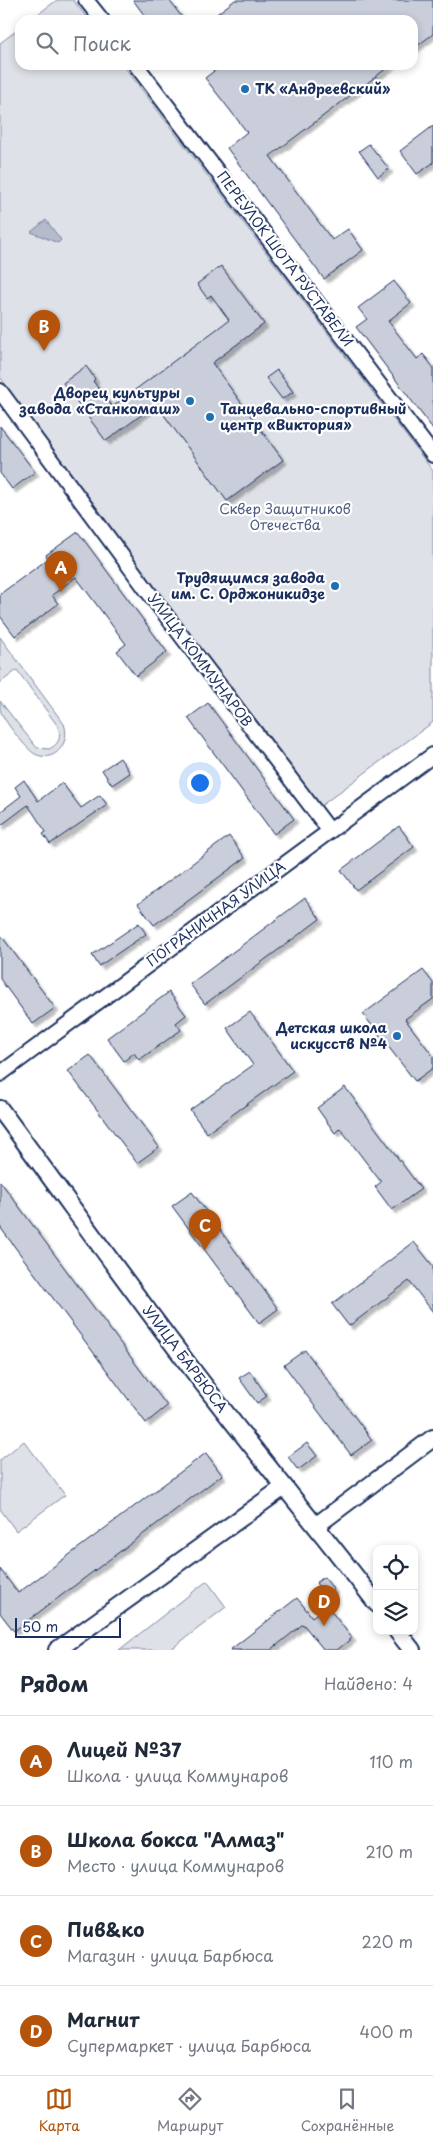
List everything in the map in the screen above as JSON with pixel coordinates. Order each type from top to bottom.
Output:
[{"type":"street","points":[[86,0],[98,15]]},
{"type":"street","name":"ПЕРЕУЛОК ШОТА РУСТАВЕЛИ","points":[[140,70],[433,455]]},
{"type":"street","name":"УЛИЦА КОММУНАРОВ","points":[[0,391],[155,601],[330,831]]},
{"type":"street","name":"ПОГРАНИЧНАЯ УЛИЦА","points":[[0,1074],[433,755]]},
{"type":"street","name":"УЛИЦА БАРБЮСА","points":[[0,1109],[224,1411],[284,1487],[317,1525],[373,1599]]},
{"type":"street","points":[[317,1525],[433,1438]]},
{"type":"street","points":[[57,1650],[284,1487]]},
{"type":"street","points":[[400,1635],[412,1650]]},
{"type":"green space","points":[[57,0],[73,0],[85,15],[37,15]]},
{"type":"green space","name":"Сквер Защитников Отечества","points":[[15,32],[15,70],[127,70],[433,471],[433,722],[318,808],[0,377],[0,43]]},
{"type":"green space","points":[[0,637],[64,724],[65,738],[60,750],[55,754],[42,756],[31,751],[11,728],[1,712],[0,701],[37,748],[49,749],[58,742],[60,736],[57,725],[17,670],[0,683]]},
{"type":"green space","points":[[24,1441],[65,1495],[16,1531],[0,1509],[0,1460]]},
{"type":"green space","points":[[207,1581],[226,1607],[170,1650],[119,1650]]},
{"type":"water","points":[[46,220],[61,240],[58,243],[31,232]]},
{"type":"building","points":[[133,0],[169,0],[180,15],[144,15]]},
{"type":"building","points":[[235,0],[433,0],[433,34],[418,45],[418,15],[216,15]]},
{"type":"building","points":[[215,70],[384,70],[270,156],[332,240],[348,229],[363,250],[324,279],[227,148],[247,132],[205,78]]},
{"type":"building","points":[[433,126],[433,163],[417,174],[400,151]]},
{"type":"building","points":[[369,144],[389,169],[378,177],[359,151]]},
{"type":"building","points":[[221,266],[264,324],[212,363],[283,460],[227,501],[156,404],[106,441],[63,383],[86,366],[95,379],[93,381],[112,407],[229,320],[211,295],[207,298],[197,284]]},
{"type":"building","points":[[394,281],[411,303],[388,321],[417,359],[423,354],[433,367],[433,429],[356,327],[367,319],[358,308]]},
{"type":"building","points":[[277,370],[293,392],[282,399],[266,378]]},
{"type":"building","points":[[0,426],[35,472],[12,489],[0,473]]},
{"type":"building","points":[[78,532],[167,652],[136,676],[117,651],[126,644],[76,577],[52,595],[58,604],[15,636],[0,616],[0,594],[48,559],[46,555]]},
{"type":"building","points":[[208,703],[294,819],[274,834],[188,718]]},
{"type":"building","points":[[120,758],[130,773],[112,785],[102,770]]},
{"type":"building","points":[[24,780],[38,801],[62,783],[81,808],[100,795],[107,805],[50,844],[43,834],[46,832],[28,805],[0,826],[0,812],[21,796],[15,787]]},
{"type":"building","points":[[399,826],[414,847],[356,890],[341,870]]},
{"type":"building","points":[[229,836],[245,858],[154,925],[138,904]]},
{"type":"building","points":[[305,898],[320,919],[205,1004],[190,984]]},
{"type":"building","points":[[139,923],[146,934],[99,966],[92,955]]},
{"type":"building","points":[[0,934],[55,1008],[33,1024],[0,979]]},
{"type":"building","points":[[423,970],[433,983],[433,999],[405,1019],[433,1056],[433,1068],[415,1081],[363,1014]]},
{"type":"building","points":[[169,992],[186,1015],[176,1023],[181,1030],[139,1060],[134,1053],[124,1061],[107,1038]]},
{"type":"building","points":[[250,1012],[293,1071],[207,1133],[190,1110],[253,1065],[227,1028]]},
{"type":"building","points":[[90,1055],[159,1147],[137,1163],[68,1071]]},
{"type":"building","points":[[345,1087],[421,1189],[392,1210],[375,1187],[381,1182],[340,1128],[335,1133],[317,1108]]},
{"type":"building","points":[[0,1181],[167,1406],[146,1423],[0,1227]]},
{"type":"building","points":[[192,1192],[278,1309],[259,1323],[172,1206]]},
{"type":"building","points":[[414,1242],[433,1266],[433,1312],[409,1281],[349,1326],[332,1304]]},
{"type":"building","points":[[305,1350],[372,1440],[351,1455],[284,1365]]},
{"type":"building","points":[[250,1371],[267,1396],[257,1403],[239,1378]]},
{"type":"building","points":[[307,1443],[317,1456],[298,1470],[288,1457]]},
{"type":"building","points":[[206,1453],[222,1475],[14,1631],[0,1613],[0,1569],[18,1593]]},
{"type":"building","points":[[324,1577],[334,1590],[325,1596],[316,1583]]},
{"type":"building","points":[[297,1598],[312,1617],[327,1606],[352,1638],[337,1650],[324,1650],[303,1624],[271,1650],[230,1650]]},
{"type":"place","name":"ТК «Андреевский»","points":[[245,89]]},
{"type":"place","name":"Школа бокса \"Алмаз\"","points":[[44,351]]},
{"type":"place","name":"Дворец культуры завода «Станкомаш»","points":[[190,401]]},
{"type":"place","name":"Танцевально-спортивный центр «Виктория»","points":[[210,417]]},
{"type":"place","name":"Трудящимся завода им. С. Орджоникидзе","points":[[335,586]]},
{"type":"place","name":"Лицей №37","points":[[61,592]]},
{"type":"place","name":"Детская школа искусств №4","points":[[397,1036]]},
{"type":"place","name":"Пив&ко","points":[[205,1250]]},
{"type":"place","name":"Магнит","points":[[324,1626]]}]
